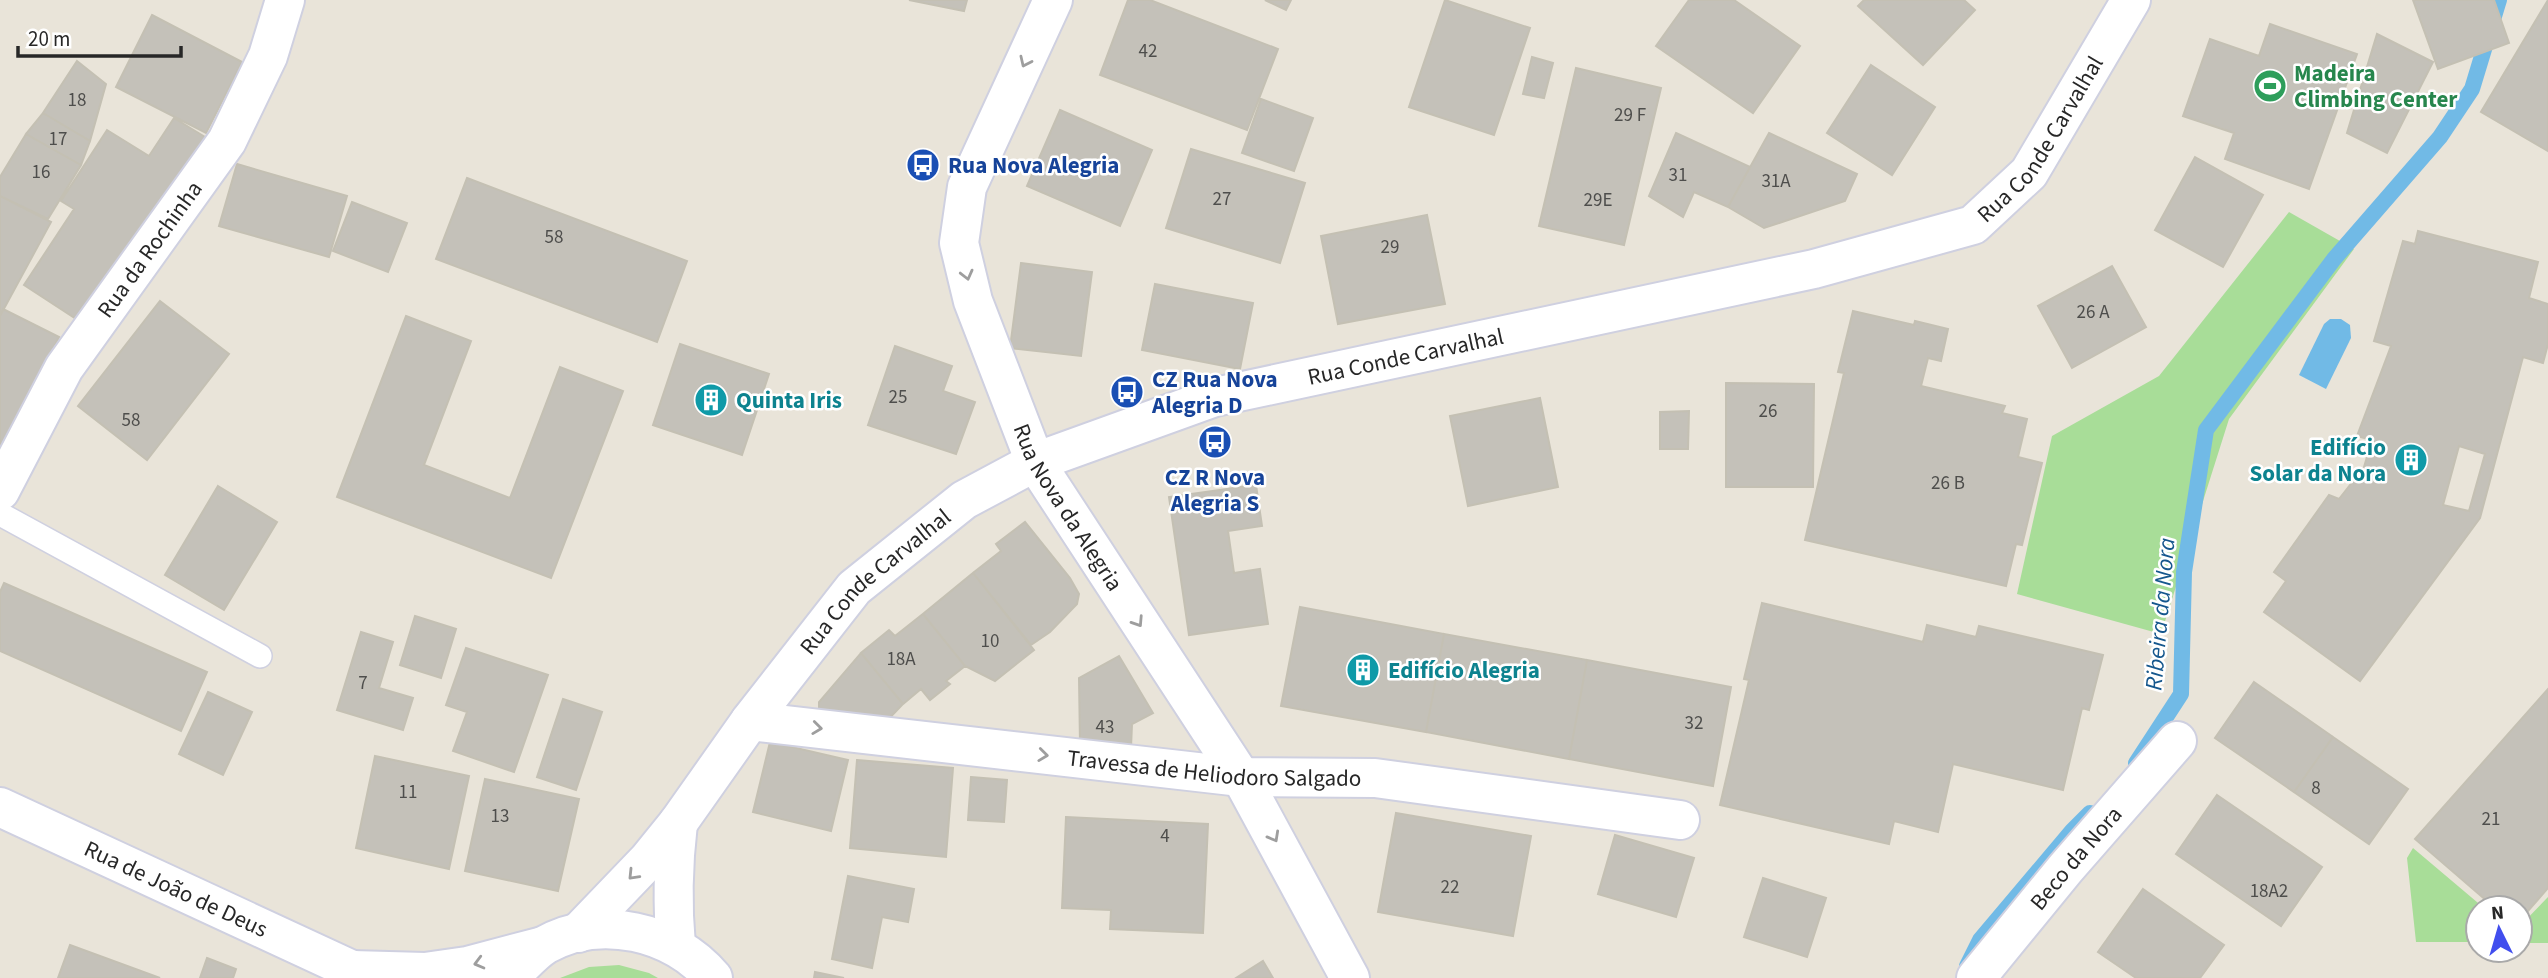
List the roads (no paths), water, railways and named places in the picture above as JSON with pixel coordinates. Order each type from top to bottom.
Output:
[{"type":"street","name":"Rua da Rochinha","points":[[0,491],[64,368],[227,141],[268,56],[285,0]]},
{"type":"street","name":"Rua Nova da Alegria","points":[[1053,0],[967,187],[959,243],[973,301],[1035,462],[1241,778],[1350,978]]},
{"type":"street","name":"Rua Conde Carvalhal","points":[[509,978],[561,939],[648,860],[678,823],[750,721],[854,588],[964,500],[1035,462],[1214,397],[1814,269],[1973,225],[2029,173],[2131,0]]},
{"type":"street","name":"Travessa de Heliodoro Salgado","points":[[750,721],[1241,778],[1375,778],[1679,820]]},
{"type":"street","name":"Beco da Nora","points":[[1976,978],[2066,867],[2176,741]]},
{"type":"street","name":"Rua de João de Deus","points":[[0,807],[358,974],[425,972],[467,966],[561,939],[628,929],[677,946],[703,966],[713,978]]},
{"type":"street","name":"Rua Conde Carvalhal","points":[[677,946],[672,872],[678,823]]},
{"type":"lane","points":[[0,514],[260,656]]},
{"type":"water","points":[[2330,319],[2341,319],[2350,325],[2351,338],[2326,389],[2299,375],[2324,324]]},
{"type":"waterway","name":"Ribeira da Nora","points":[[2136,763],[2181,694],[2184,572],[2206,430],[2334,259],[2440,137],[2472,89],[2499,0]]},
{"type":"waterway","name":"Ribeira da Nora","points":[[1967,966],[1980,940],[2090,813]]},
{"type":"place","name":"Madeira Climbing Center","points":[[2270,86]]},
{"type":"place","name":"Rua Nova Alegria","points":[[923,165]]},
{"type":"place","name":"CZ Rua Nova Alegria D","points":[[1127,392]]},
{"type":"place","name":"Quinta Iris","points":[[711,400]]},
{"type":"place","name":"CZ R Nova Alegria S","points":[[1215,442]]},
{"type":"place","name":"Edifício Solar da Nora","points":[[2411,460]]},
{"type":"place","name":"Edifício Alegria","points":[[1363,670]]}]
